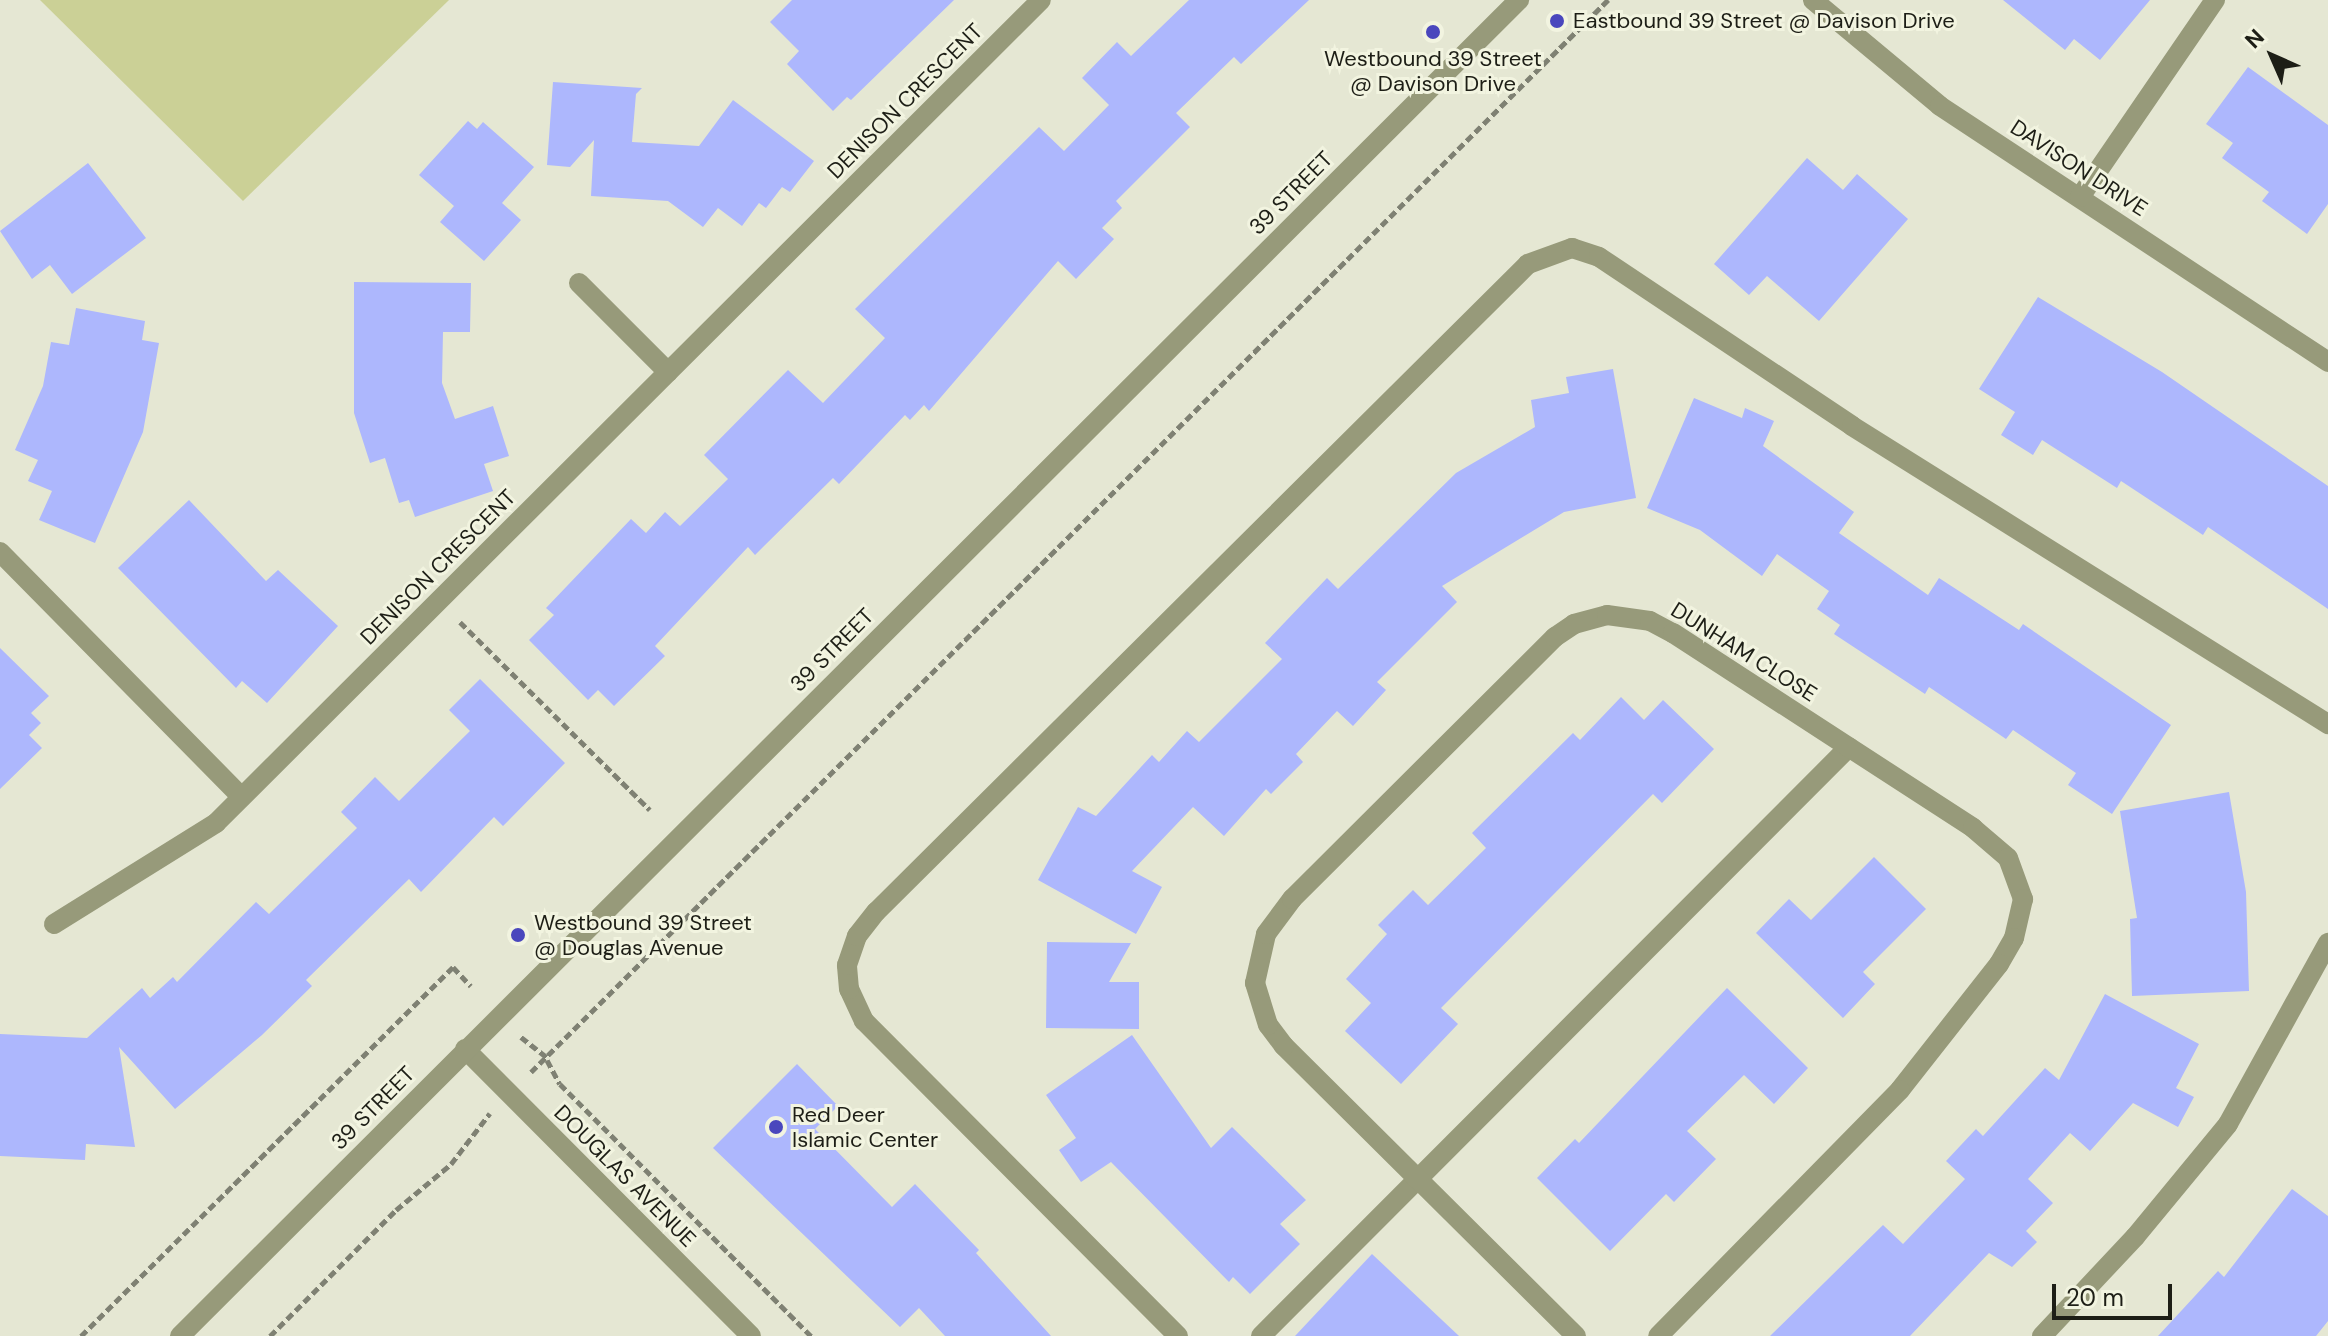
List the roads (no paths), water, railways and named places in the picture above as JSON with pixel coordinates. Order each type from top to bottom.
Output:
[{"type":"street","name":"DENISON CRESCENT","points":[[54,924],[216,823],[1041,0]]},
{"type":"street","name":"39 STREET","points":[[180,1336],[1519,0]]},
{"type":"street","name":"DAVISON DRIVE","points":[[1813,0],[1940,106],[2328,362]]},
{"type":"street","points":[[2080,197],[2215,0]]},
{"type":"street","points":[[1178,1336],[864,1021],[849,989],[847,965],[857,936],[876,912],[1528,264],[1572,248],[1599,257],[1852,426],[2328,724]]},
{"type":"street","points":[[579,283],[668,372]]},
{"type":"street","points":[[0,553],[242,797]]},
{"type":"street","name":"DUNHAM CLOSE","points":[[1576,1336],[1420,1177],[1284,1046],[1259,1005],[1255,983],[1258,958],[1272,925],[1292,899],[1555,637],[1591,618],[1650,621],[1849,747],[1995,843],[2008,858],[2023,899],[2014,938],[1900,1090],[1658,1336]]},
{"type":"street","points":[[1261,1336],[1849,747]]},
{"type":"street","points":[[2042,1336],[2135,1237],[2228,1124],[2328,943]]},
{"type":"street","name":"DOUGLAS AVENUE","points":[[465,1049],[751,1336]]},
{"type":"place","name":"Eastbound 39 Street @ Davison Drive","points":[[1557,21]]},
{"type":"place","name":"Westbound 39 Street @ Davison Drive","points":[[1433,32]]},
{"type":"place","name":"Westbound 39 Street @ Douglas Avenue","points":[[518,935]]},
{"type":"place","name":"Red Deer Islamic Center","points":[[776,1127]]}]
